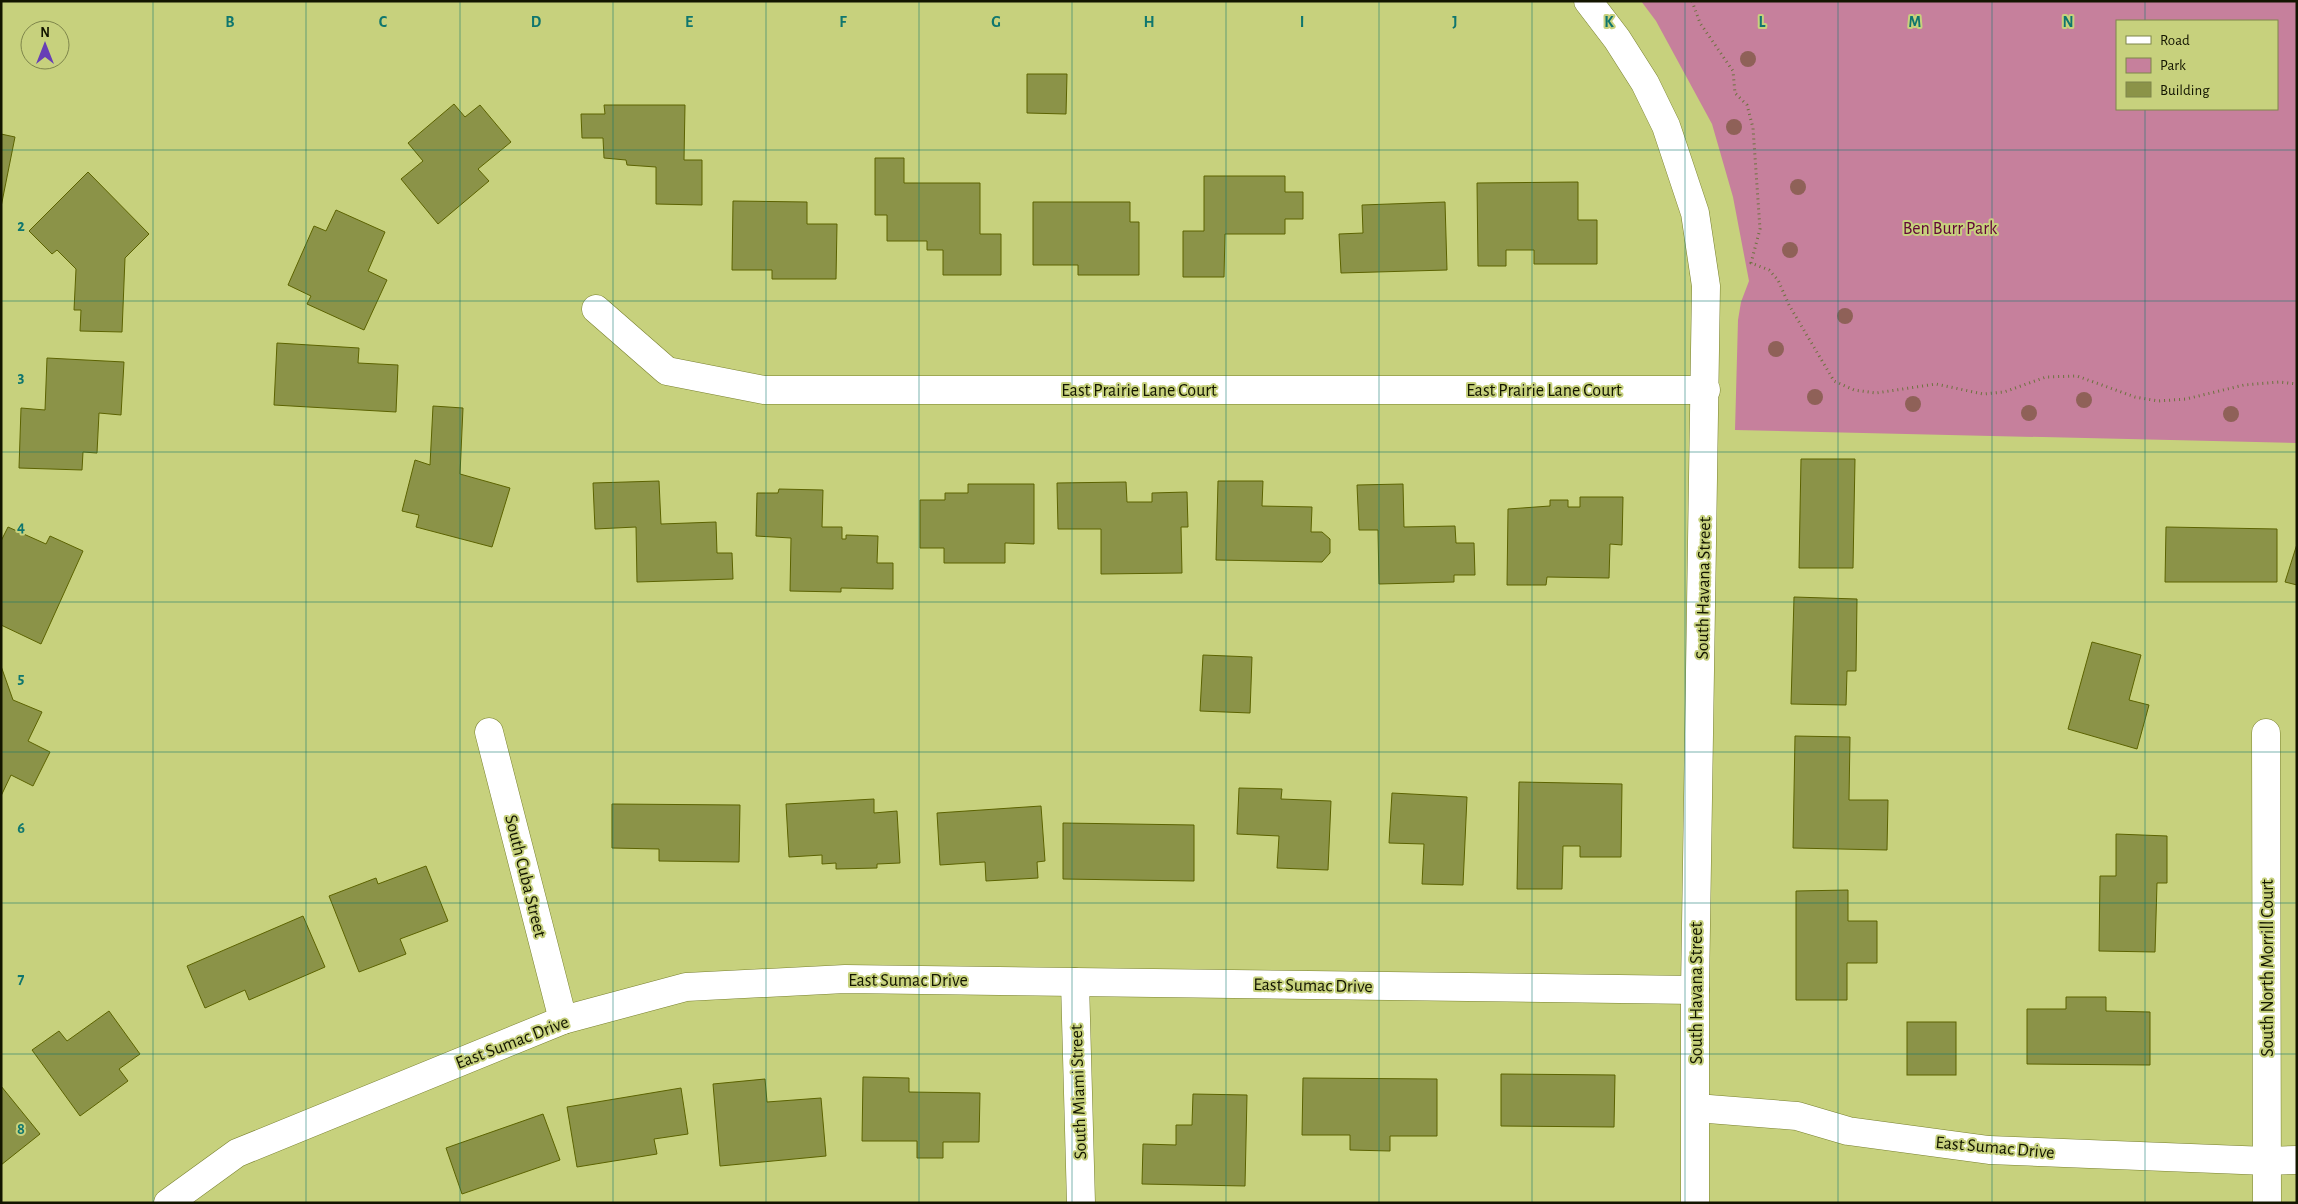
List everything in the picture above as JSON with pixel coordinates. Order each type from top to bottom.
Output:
[{"type":"street","name":"South Havana Street","points":[[1588,1],[1617,39],[1666,126],[1695,213],[1706,286],[1706,390],[1695,990],[1695,1203]]},
{"type":"street","name":"East Prairie Lane Court","points":[[596,309],[667,371],[764,390],[1706,390]]},
{"type":"street","name":"South Cuba Street","points":[[489,732],[564,1020]]},
{"type":"street","name":"South North Morrill Court","points":[[2266,733],[2267,1203]]},
{"type":"street","name":"East Sumac Drive","points":[[168,1203],[237,1153],[564,1020],[686,987],[845,979],[1695,990]]},
{"type":"street","name":"South Miami Street","points":[[1075,982],[1081,1203]]},
{"type":"street","name":"East Sumac Drive","points":[[1696,1108],[1797,1116],[1848,1131],[1989,1150],[2267,1161],[2297,1160]]},
{"type":"path","points":[[1692,1],[1700,23],[1733,71],[1735,93],[1747,105],[1753,128],[1760,229],[1751,263],[1769,270],[1778,280],[1790,305],[1834,382],[1854,390],[1876,393],[1936,384],[1983,394],[2004,392],[2046,377],[2078,376],[2134,397],[2158,401],[2186,399],[2244,385],[2279,382],[2297,384]]},
{"type":"green space","name":"Ben Burr Park","points":[[1641,1],[2297,1],[2297,443],[1735,430],[1738,320],[1741,302],[1749,281],[1733,197],[1712,124],[1656,21]]},
{"type":"building","points":[[1027,74],[1067,74],[1066,114],[1027,113]]},
{"type":"building","points":[[454,104],[465,117],[480,105],[511,142],[478,169],[489,181],[438,224],[401,179],[423,161],[408,143]]},
{"type":"building","points":[[604,105],[685,105],[684,160],[702,160],[702,205],[656,204],[656,167],[627,165],[626,160],[604,158],[603,138],[582,138],[581,114],[605,114]]},
{"type":"building","points":[[1,134],[15,137],[1,207]]},
{"type":"building","points":[[875,158],[904,158],[904,183],[980,183],[980,234],[1001,234],[1001,275],[943,275],[943,250],[927,250],[927,241],[887,241],[887,215],[875,215]]},
{"type":"building","points":[[88,172],[149,234],[125,258],[122,332],[80,331],[81,310],[74,310],[76,269],[57,250],[52,254],[29,231]]},
{"type":"building","points":[[1204,176],[1285,176],[1285,192],[1303,192],[1303,219],[1285,219],[1285,234],[1225,234],[1224,277],[1183,277],[1183,231],[1204,231]]},
{"type":"building","points":[[1578,182],[1578,220],[1597,220],[1597,264],[1534,264],[1534,250],[1506,250],[1506,266],[1478,266],[1477,183]]},
{"type":"building","points":[[733,201],[807,202],[807,224],[837,224],[836,279],[772,279],[772,270],[732,270]]},
{"type":"building","points":[[1033,202],[1130,202],[1130,222],[1139,222],[1139,275],[1078,275],[1078,265],[1033,265]]},
{"type":"building","points":[[1445,202],[1447,270],[1341,273],[1339,234],[1363,233],[1362,205]]},
{"type":"building","points":[[336,210],[385,232],[368,271],[387,280],[364,330],[307,304],[311,296],[288,285],[314,226],[326,231]]},
{"type":"building","points":[[277,343],[359,348],[358,363],[398,365],[396,412],[274,405]]},
{"type":"building","points":[[47,358],[124,362],[121,415],[99,413],[97,453],[83,452],[82,470],[19,468],[21,408],[45,410]]},
{"type":"building","points":[[433,406],[463,408],[460,474],[510,488],[492,547],[416,527],[419,515],[402,511],[415,460],[430,465]]},
{"type":"building","points":[[1801,459],[1855,459],[1853,568],[1799,568]]},
{"type":"building","points":[[659,481],[661,524],[716,522],[717,553],[732,553],[733,579],[637,582],[636,527],[595,529],[593,483]]},
{"type":"building","points":[[1218,481],[1263,481],[1262,506],[1312,507],[1311,532],[1322,532],[1330,539],[1330,553],[1322,562],[1216,560]]},
{"type":"building","points":[[1126,482],[1127,502],[1152,502],[1152,493],[1187,492],[1188,527],[1181,527],[1182,573],[1101,574],[1101,529],[1058,529],[1057,483]]},
{"type":"building","points":[[968,484],[1034,484],[1034,544],[1005,543],[1005,563],[944,563],[944,548],[920,548],[920,500],[945,500],[945,493],[968,493]]},
{"type":"building","points":[[1403,484],[1404,527],[1455,526],[1456,543],[1474,543],[1475,575],[1454,575],[1454,582],[1379,584],[1378,530],[1359,530],[1357,485]]},
{"type":"building","points":[[779,489],[823,490],[822,527],[842,527],[842,539],[846,539],[846,535],[878,536],[877,563],[893,563],[893,589],[841,588],[841,592],[790,591],[791,538],[756,536],[757,493],[778,493]]},
{"type":"building","points":[[1580,497],[1623,497],[1622,545],[1610,544],[1609,578],[1547,577],[1546,585],[1507,585],[1508,509],[1550,506],[1550,500],[1568,500],[1568,507],[1580,507]]},
{"type":"building","points":[[8,527],[46,544],[50,536],[83,551],[41,644],[1,625],[1,541]]},
{"type":"building","points":[[2166,527],[2277,529],[2277,582],[2165,582]]},
{"type":"building","points":[[2297,544],[2297,585],[2285,582]]},
{"type":"building","points":[[1794,597],[1857,599],[1856,671],[1847,671],[1846,705],[1791,704]]},
{"type":"building","points":[[2092,642],[2141,655],[2129,700],[2149,705],[2137,749],[2068,729]]},
{"type":"building","points":[[1203,655],[1252,657],[1250,713],[1200,711]]},
{"type":"building","points":[[1,666],[13,700],[42,712],[28,741],[50,752],[33,786],[11,775],[1,796]]},
{"type":"building","points":[[1795,736],[1850,737],[1849,800],[1888,800],[1887,850],[1793,848]]},
{"type":"building","points":[[1519,782],[1622,784],[1621,857],[1580,857],[1580,846],[1563,846],[1562,889],[1517,889]]},
{"type":"building","points":[[1239,788],[1282,789],[1281,799],[1331,801],[1328,870],[1277,868],[1279,836],[1237,834]]},
{"type":"building","points":[[1392,793],[1467,797],[1463,885],[1422,884],[1424,844],[1389,843]]},
{"type":"building","points":[[874,799],[874,813],[897,811],[900,863],[877,864],[877,868],[836,869],[836,863],[822,864],[822,855],[789,857],[786,804]]},
{"type":"building","points":[[612,804],[740,805],[739,862],[659,861],[659,849],[612,848]]},
{"type":"building","points":[[1041,806],[1045,861],[1037,862],[1038,878],[986,881],[985,862],[940,865],[937,813]]},
{"type":"building","points":[[1063,823],[1194,825],[1194,881],[1063,879]]},
{"type":"building","points":[[2116,834],[2167,836],[2167,883],[2157,883],[2155,952],[2099,951],[2100,876],[2116,876]]},
{"type":"building","points":[[426,866],[448,921],[400,939],[406,954],[359,972],[329,896],[376,878],[378,884]]},
{"type":"building","points":[[1848,890],[1848,921],[1877,921],[1877,963],[1847,963],[1847,1000],[1796,1000],[1796,891]]},
{"type":"building","points":[[303,916],[325,967],[249,1000],[245,990],[205,1008],[187,966]]},
{"type":"building","points":[[2066,997],[2106,997],[2106,1011],[2150,1012],[2150,1065],[2027,1064],[2027,1009],[2066,1009]]},
{"type":"building","points":[[109,1011],[140,1054],[119,1069],[128,1081],[80,1116],[32,1050],[59,1031],[67,1041]]},
{"type":"building","points":[[1907,1022],[1956,1022],[1956,1075],[1907,1075]]},
{"type":"building","points":[[1501,1074],[1615,1075],[1614,1127],[1501,1126]]},
{"type":"building","points":[[863,1077],[909,1078],[909,1092],[980,1093],[979,1142],[943,1142],[943,1158],[917,1158],[917,1141],[862,1141]]},
{"type":"building","points":[[1303,1078],[1437,1079],[1437,1136],[1390,1136],[1390,1151],[1350,1150],[1350,1135],[1302,1135]]},
{"type":"building","points":[[765,1079],[767,1102],[821,1098],[826,1156],[720,1166],[713,1084]]},
{"type":"building","points":[[1,1086],[40,1134],[1,1165]]},
{"type":"building","points":[[681,1088],[688,1134],[654,1139],[657,1154],[577,1167],[567,1107]]},
{"type":"building","points":[[1193,1094],[1247,1095],[1245,1186],[1142,1184],[1143,1144],[1176,1145],[1176,1125],[1192,1125]]},
{"type":"building","points":[[543,1114],[560,1160],[462,1194],[446,1148]]}]
